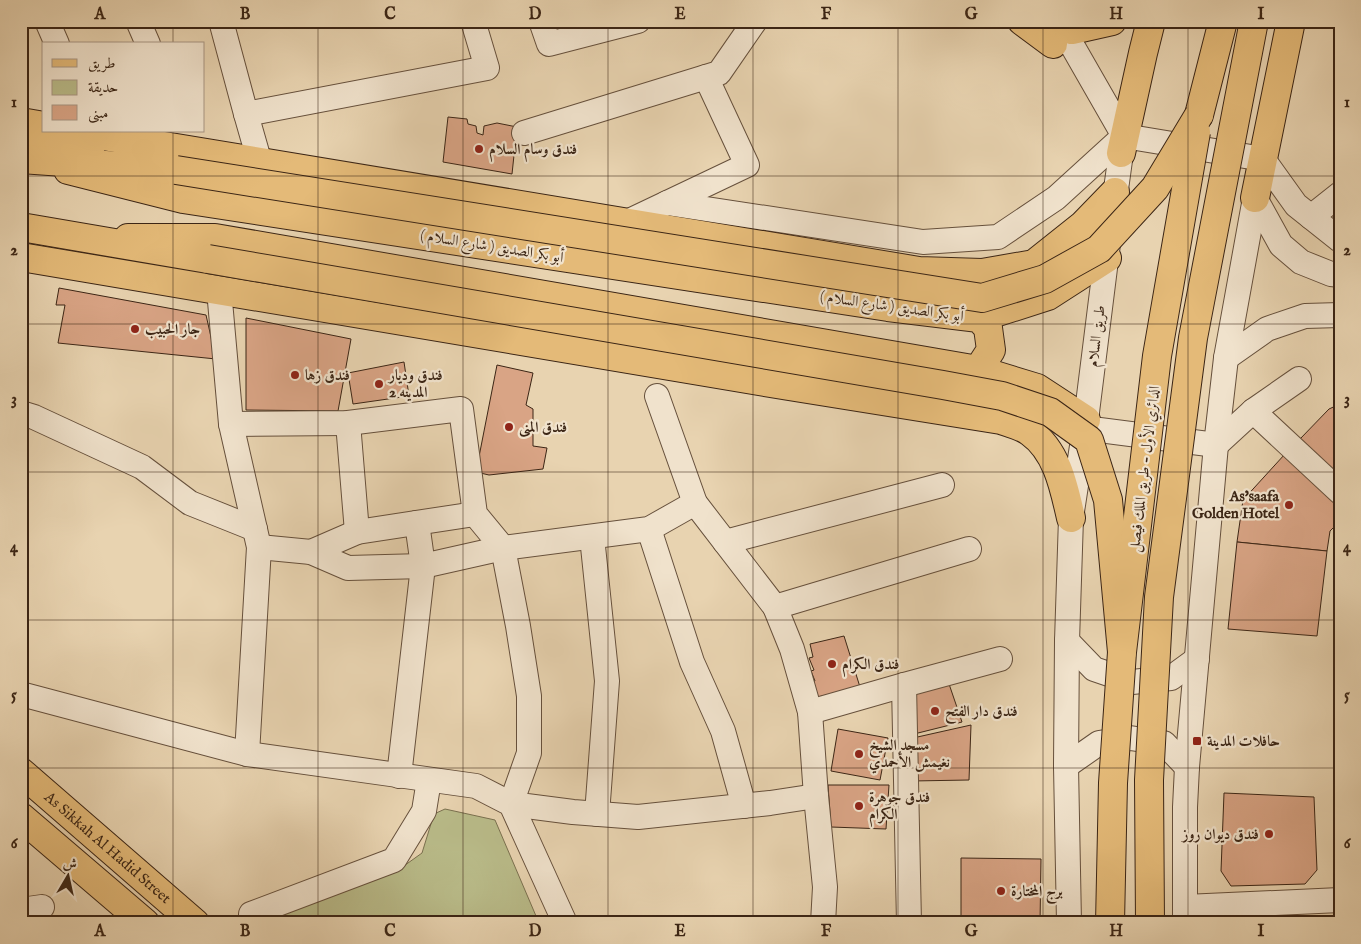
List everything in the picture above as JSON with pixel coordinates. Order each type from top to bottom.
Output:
[{"type":"main road","points":[[1022,21],[1065,36],[1112,21]]},
{"type":"main road","points":[[1123,145],[1151,21]]},
{"type":"main road","name":"الدائري الأول - طريق الملك فيصل","points":[[1110,923],[1114,783],[1122,652],[1157,356],[1199,115],[1223,21]]},
{"type":"main road","name":"الدائري الأول - طريق الملك فيصل","points":[[1150,923],[1148,780],[1159,597],[1193,338],[1254,21]]},
{"type":"main road","points":[[1255,198],[1291,21]]},
{"type":"main road","name":"( شارع السلام ) أبو بكر الصديق","points":[[24,156],[176,170],[982,298],[1045,279],[1099,249],[1154,188],[1199,115]]},
{"type":"main road","points":[[21,122],[42,126]]},
{"type":"main road","points":[[88,133],[919,271],[982,273],[1034,264],[1083,225],[1116,192]]},
{"type":"main road","points":[[24,156],[57,142],[137,142]]},
{"type":"main road","name":"( شارع السلام ) أبو بكر الصديق","points":[[24,156],[183,198],[888,307],[979,318],[988,328],[991,350],[978,370]]},
{"type":"main road","points":[[21,227],[944,385],[1002,396],[1050,412],[1089,440],[1108,500],[1122,652]]},
{"type":"main road","points":[[21,239],[215,238],[978,370],[1037,388],[1085,424]]},
{"type":"main road","points":[[21,257],[1001,420],[1030,431],[1049,450],[1062,481],[1071,518]]},
{"type":"main road","points":[[979,318],[1048,296],[1106,258]]},
{"type":"main road","points":[[882,265],[888,307]]},
{"type":"main road","name":"As Sikkah Al Hadid Street","points":[[21,772],[195,923]]},
{"type":"main road","points":[[21,817],[145,923]]},
{"type":"street","points":[[47,21],[56,42]]},
{"type":"street","points":[[138,21],[147,42]]},
{"type":"street","points":[[220,21],[260,163]]},
{"type":"street","points":[[246,114],[487,68],[473,21]]},
{"type":"street","points":[[541,21],[549,44],[638,21]]},
{"type":"street","points":[[524,133],[719,73],[755,21]]},
{"type":"street","points":[[1065,36],[1123,145]]},
{"type":"street","points":[[625,223],[747,165],[706,77]]},
{"type":"street","points":[[667,203],[923,242],[998,237],[1056,198],[1123,145],[1264,159],[1296,205],[1340,240]]},
{"type":"street","name":"طريق السلام","points":[[1070,923],[1066,766],[1067,641],[1071,518],[1123,145]]},
{"type":"street","points":[[1311,217],[1340,194]]},
{"type":"street","points":[[1255,198],[1282,245],[1301,262],[1331,274],[1340,275]]},
{"type":"street","points":[[1255,198],[1226,358],[1216,444],[1187,767],[1185,915],[1340,900]]},
{"type":"street","points":[[219,290],[231,424],[257,538],[247,754]]},
{"type":"street","points":[[1226,358],[1267,329],[1305,316],[1340,315]]},
{"type":"street","points":[[1216,444],[1253,411],[1299,378]]},
{"type":"street","points":[[657,396],[695,503],[775,608],[792,649],[810,712],[825,887],[823,923]]},
{"type":"street","points":[[231,424],[348,424],[462,409],[474,514],[504,548],[529,696],[529,753],[511,804],[565,923]]},
{"type":"street","points":[[1253,411],[1340,492]]},
{"type":"street","points":[[21,413],[34,417],[142,467],[190,503],[257,538],[311,552],[348,568],[423,566],[504,548],[649,529],[695,503]]},
{"type":"street","points":[[348,424],[357,532]]},
{"type":"street","points":[[1085,424],[1216,444]]},
{"type":"street","points":[[725,542],[942,485]]},
{"type":"street","points":[[311,552],[357,532],[474,514]]},
{"type":"street","points":[[399,776],[423,566],[417,523]]},
{"type":"street","points":[[649,529],[692,662],[723,731],[744,806]]},
{"type":"street","points":[[592,537],[607,681],[597,814]]},
{"type":"street","points":[[775,608],[968,549]]},
{"type":"street","points":[[1067,641],[1094,669],[1132,682],[1171,678],[1197,659]]},
{"type":"street","points":[[810,712],[1000,659]]},
{"type":"street","points":[[904,685],[910,923]]},
{"type":"street","points":[[21,694],[247,754],[476,786],[511,804],[572,812],[638,817],[816,796]]},
{"type":"street","points":[[1066,766],[1099,742],[1130,738],[1164,743],[1187,767]]},
{"type":"street","points":[[254,923],[250,914],[394,860],[424,811],[429,780]]},
{"type":"green space","points":[[445,809],[495,820],[539,923],[286,923],[282,913],[401,868],[422,853],[434,814]]},
{"type":"building","name":"فندق وسام السلام","points":[[448,117],[467,119],[468,124],[476,126],[477,133],[483,135],[484,126],[497,123],[517,127],[512,174],[443,162]]},
{"type":"building","name":"جار الحبيب","points":[[59,288],[206,315],[216,359],[58,343],[65,305],[56,305]]},
{"type":"building","name":"فندق زها","points":[[246,318],[351,339],[338,411],[246,410]]},
{"type":"building","name":"فندق وديار المدينه 2","points":[[404,362],[409,396],[353,404],[348,373]]},
{"type":"building","name":"فندق المنى","points":[[497,365],[533,373],[526,405],[533,409],[533,446],[547,448],[543,469],[489,475],[476,472]]},
{"type":"building","points":[[1340,404],[1340,476],[1300,439],[1329,409]]},
{"type":"building","name":"As'saafa Golden Hotel","points":[[1285,454],[1340,509],[1340,521],[1330,531],[1327,551],[1237,542],[1243,500]]},
{"type":"building","points":[[1237,542],[1327,551],[1317,636],[1228,629]]},
{"type":"building","name":"فندق الكرام","points":[[844,636],[860,687],[818,697],[812,682],[815,681],[811,671],[814,670],[809,658],[813,657],[810,644]]},
{"type":"building","name":"فندق دار الفتح","points":[[948,681],[962,722],[914,734],[912,699],[920,689]]},
{"type":"building","points":[[971,725],[969,780],[912,781],[913,738]]},
{"type":"building","name":"مسجد الشيخ نغيمش الأحمدي","points":[[838,729],[888,738],[880,780],[831,771]]},
{"type":"building","name":"فندق جوهرة الكرام","points":[[828,785],[889,785],[886,829],[831,827]]},
{"type":"building","name":"فندق ديوان روز","points":[[1224,793],[1314,797],[1317,870],[1305,884],[1231,886],[1221,871]]},
{"type":"building","name":"برج المختارة","points":[[961,858],[1041,859],[1040,923],[961,923]]},
{"type":"place","name":"فندق وسام السلام","points":[[479,149]]},
{"type":"place","name":"جار الحبيب","points":[[135,329]]},
{"type":"place","name":"فندق زها","points":[[295,375]]},
{"type":"place","name":"فندق وديار المدينه 2","points":[[379,384]]},
{"type":"place","name":"فندق المنى","points":[[509,427]]},
{"type":"place","name":"As'saafa Golden Hotel","points":[[1289,505]]},
{"type":"place","name":"فندق الكرام","points":[[832,664]]},
{"type":"place","name":"فندق دار الفتح","points":[[935,711]]},
{"type":"place","name":"حافلات المدينة","points":[[1197,741]]},
{"type":"place","name":"مسجد الشيخ نغيمش الأحمدي","points":[[859,754]]},
{"type":"place","name":"فندق جوهرة الكرام","points":[[859,806]]},
{"type":"place","name":"فندق ديوان روز","points":[[1269,834]]},
{"type":"place","name":"برج المختارة","points":[[1001,891]]}]
